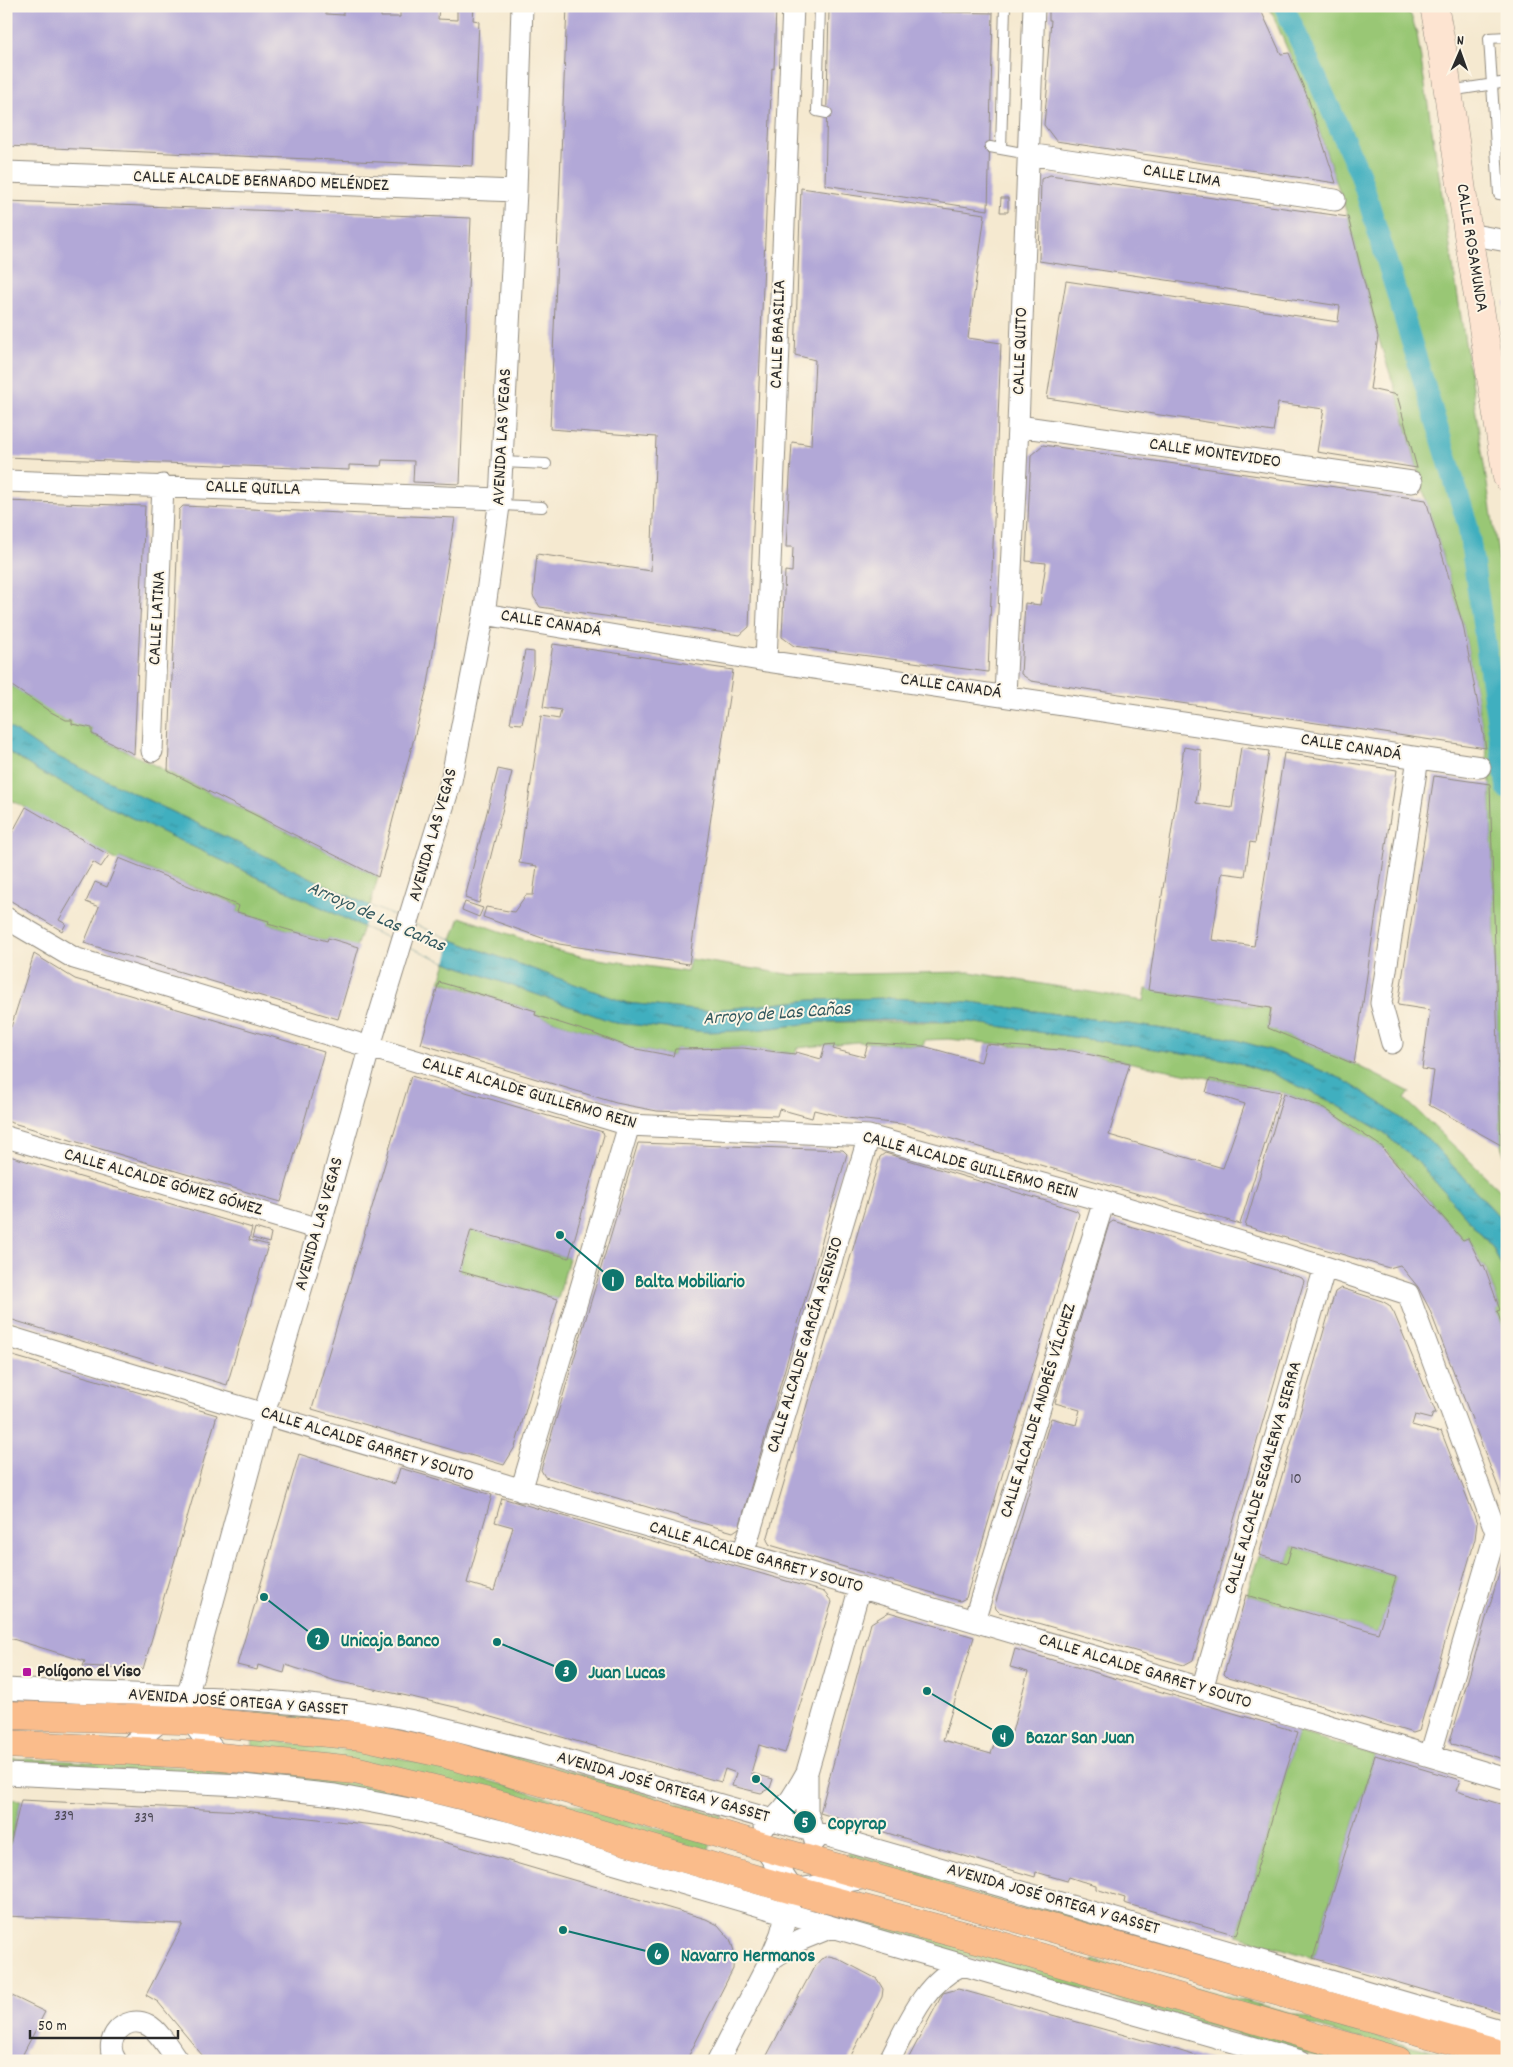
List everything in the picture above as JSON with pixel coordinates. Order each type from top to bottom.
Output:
[{"type":"main road","name":"CALLE ROSAMUNDA","points":[[1434,10],[1507,477]]},
{"type":"main road","name":"AVENIDA JOSÉ ORTEGA Y GASSET","points":[[6,1715],[164,1720],[189,1709],[362,1736],[446,1754],[832,1867],[1507,2056]]},
{"type":"main road","points":[[6,1744],[219,1757],[355,1770],[501,1805],[789,1902],[985,1942],[1398,2061]]},
{"type":"street","name":"AVENIDA LAS VEGAS","points":[[189,1709],[264,1414],[319,1229],[369,1049],[451,781],[484,614],[500,502],[516,191],[522,6]]},
{"type":"street","name":"CALLE BRASILIA","points":[[766,661],[793,6]]},
{"type":"street","name":"CALLE QUITO","points":[[1005,695],[1018,426],[1034,6]]},
{"type":"street","name":"CALLE LIMA","points":[[1028,154],[1335,200]]},
{"type":"street","name":"CALLE ALCALDE BERNARDO MELÉNDEZ","points":[[6,172],[516,191]]},
{"type":"street","points":[[1468,234],[1507,241]]},
{"type":"street","name":"CALLE MONTEVIDEO","points":[[1018,426],[1412,482]]},
{"type":"street","name":"CALLE QUILLA","points":[[6,480],[163,485],[500,502]]},
{"type":"street","name":"CALLE LATINA","points":[[152,752],[163,485]]},
{"type":"street","name":"CALLE CANADÁ","points":[[484,614],[766,661],[1480,767]]},
{"type":"street","name":"CALLE CANADÁ","points":[[1392,1043],[1381,1003],[1418,758]]},
{"type":"street","name":"CALLE ALCALDE GUILLERMO REIN","points":[[6,918],[74,958],[369,1049],[629,1125],[869,1136],[1104,1202],[1325,1267],[1408,1294],[1496,1532],[1430,1756]]},
{"type":"street","points":[[521,1491],[629,1125]]},
{"type":"street","name":"CALLE ALCALDE GARCÍA ASENSIO","points":[[743,1554],[869,1136]]},
{"type":"street","name":"CALLE ALCALDE GÓMEZ GÓMEZ","points":[[6,1137],[319,1229]]},
{"type":"street","name":"CALLE ALCALDE ANDRÉS VÍLCHEZ","points":[[974,1621],[1104,1202]]},
{"type":"street","name":"CALLE ALCALDE SEGALERVA SIERRA","points":[[1202,1689],[1325,1267]]},
{"type":"street","name":"CALLE ALCALDE GARRET Y SOUTO","points":[[6,1336],[521,1491],[860,1587],[1507,1779]]},
{"type":"street","points":[[718,2061],[770,1960],[781,1934],[789,1902],[753,1844],[794,1795],[807,1772],[860,1587]]},
{"type":"street","name":"AVENIDA JOSÉ ORTEGA Y GASSET","points":[[6,1689],[189,1709],[290,1703],[395,1717],[534,1751],[1507,2032]]},
{"type":"street","points":[[189,1709],[219,1757]]},
{"type":"street","points":[[125,1750],[164,1720]]},
{"type":"street","points":[[807,1772],[807,1811],[811,1830],[817,1846],[832,1867]]},
{"type":"street","points":[[6,1774],[242,1785],[335,1795],[420,1811],[789,1902],[832,1927],[1301,2061]]},
{"type":"street","points":[[789,1902],[872,1877]]},
{"type":"street","points":[[770,1960],[800,1940],[832,1927]]},
{"type":"street","points":[[913,1951],[922,1964],[923,1982],[917,2008]]},
{"type":"street","points":[[889,2061],[917,2008],[932,1986],[943,1975],[962,1965]]},
{"type":"street","points":[[116,2061],[111,2051],[114,2035],[126,2024],[142,2022],[150,2026],[178,2061]]},
{"type":"lane","points":[[820,6],[817,111],[827,113]]},
{"type":"lane","points":[[1001,149],[1005,6]]},
{"type":"lane","points":[[1507,37],[1489,38],[1499,194],[1507,195]]},
{"type":"lane","points":[[1448,91],[1507,82]]},
{"type":"lane","points":[[990,147],[1028,154]]},
{"type":"lane","points":[[502,462],[546,464]]},
{"type":"lane","points":[[500,502],[542,507]]},
{"type":"green space","points":[[1343,5],[1398,10],[1411,15],[1417,34],[1507,612],[1507,1163],[1501,1145],[1490,784],[1486,748],[1463,625],[1402,410],[1378,337],[1348,217],[1308,98],[1269,6]]},
{"type":"green space","points":[[6,682],[62,718],[92,728],[92,734],[378,877],[370,906],[43,750],[6,725]]},
{"type":"green space","points":[[6,750],[40,772],[132,818],[363,927],[356,947],[328,938],[327,941],[268,924],[268,921],[237,912],[239,905],[120,858],[118,861],[6,797]]},
{"type":"green space","points":[[460,917],[554,950],[585,957],[687,972],[690,959],[793,975],[970,972],[1144,1001],[1146,989],[1270,1009],[1268,1028],[1354,1064],[1410,1092],[1405,1099],[1500,1190],[1507,1190],[1507,1225],[1429,1140],[1380,1103],[1342,1079],[1271,1050],[1229,1038],[970,1002],[887,998],[812,1000],[704,1011],[627,1003],[452,940]]},
{"type":"green space","points":[[446,962],[616,1023],[707,1032],[755,1030],[820,1022],[970,1022],[1230,1060],[1273,1074],[1332,1102],[1381,1131],[1417,1161],[1493,1248],[1507,1278],[1507,1339],[1497,1311],[1500,1309],[1485,1265],[1482,1266],[1468,1238],[1463,1240],[1384,1148],[1324,1108],[1284,1093],[1072,1051],[948,1039],[925,1040],[923,1046],[857,1042],[797,1048],[795,1054],[743,1048],[675,1049],[673,1056],[631,1048],[592,1033],[535,1015],[535,1011],[440,981]]},
{"type":"green space","points":[[471,1230],[569,1258],[558,1299],[459,1271]]},
{"type":"green space","points":[[1292,1546],[1396,1577],[1378,1633],[1246,1595],[1259,1555],[1287,1563]]},
{"type":"green space","points":[[255,1709],[406,1729],[538,1762],[722,1816],[720,1824],[254,1717]]},
{"type":"green space","points":[[1298,1732],[1375,1755],[1313,1958],[1237,1935]]},
{"type":"green space","points":[[253,1738],[380,1754],[430,1764],[711,1843],[707,1853],[252,1748]]},
{"type":"green space","points":[[6,1758],[228,1769],[228,1776],[6,1765]]},
{"type":"green space","points":[[251,1769],[315,1776],[410,1793],[698,1875],[697,1880],[250,1777]]},
{"type":"green space","points":[[6,1799],[21,1800],[6,1861]]},
{"type":"green space","points":[[849,1852],[1507,2039],[1507,2048],[847,1859]]},
{"type":"green space","points":[[853,1916],[1360,2061],[1330,2061],[851,1923]]},
{"type":"green space","points":[[1094,1960],[1469,2061],[1437,2061],[1092,1964]]},
{"type":"water","name":"Arroyo de Las Cañas","points":[[6,725],[43,750],[370,906],[452,940],[627,1003],[704,1011],[812,1000],[887,998],[970,1002],[1229,1038],[1271,1050],[1342,1079],[1380,1103],[1429,1140],[1507,1225],[1507,1278],[1493,1248],[1417,1161],[1381,1131],[1332,1102],[1273,1074],[1230,1060],[970,1022],[895,1020],[820,1022],[755,1030],[707,1032],[616,1023],[446,962],[363,927],[132,818],[40,772],[6,750]]},
{"type":"pier","points":[[370,906],[452,940],[446,962],[363,927]]},
{"type":"building","points":[[6,6],[326,6],[326,14],[343,15],[343,6],[381,6],[381,17],[400,17],[400,6],[439,6],[438,19],[457,20],[457,6],[474,6],[473,20],[479,21],[473,166],[6,146]]},
{"type":"building","points":[[567,6],[776,6],[749,627],[740,635],[540,607],[533,596],[537,554],[651,571],[656,437],[550,429]]},
{"type":"building","points":[[880,6],[943,6],[942,12],[993,13],[988,210],[825,185],[829,9],[880,10]]},
{"type":"building","points":[[1049,6],[1259,6],[1281,54],[1289,53],[1308,98],[1336,183],[1056,141],[1044,125],[1051,20],[1049,20]]},
{"type":"building","points":[[1507,46],[1507,96],[1505,96],[1502,47]]},
{"type":"building","points":[[1050,175],[1348,217],[1378,337],[1370,389],[1397,395],[1417,468],[1317,452],[1324,409],[1278,403],[1273,432],[1047,398],[1066,281],[1338,322],[1340,306],[1039,261],[1041,179]]},
{"type":"building","points":[[801,188],[985,214],[968,338],[1001,343],[988,672],[794,646],[782,637],[785,571],[792,572],[793,547],[786,547],[792,442],[811,445],[815,360],[795,355]]},
{"type":"building","points":[[1001,198],[1008,198],[1008,212],[1000,212]]},
{"type":"building","points":[[6,201],[471,218],[460,484],[413,482],[414,461],[382,460],[381,466],[349,465],[349,470],[6,457]]},
{"type":"building","points":[[1504,301],[1507,301],[1507,315],[1506,315]]},
{"type":"building","points":[[1043,445],[1426,500],[1463,625],[1486,748],[1031,681],[1021,674],[1025,603],[1040,605],[1046,563],[1026,561],[1031,455]]},
{"type":"building","points":[[6,501],[145,506],[134,754],[92,734],[92,728],[72,724],[72,720],[66,720],[49,711],[6,682]]},
{"type":"building","points":[[183,506],[455,518],[428,684],[378,877],[168,771],[179,510]]},
{"type":"building","points":[[553,644],[733,670],[689,964],[559,944],[483,917],[486,907],[514,912],[526,895],[533,895],[537,866],[519,863],[541,716],[559,719],[561,710],[543,707]]},
{"type":"building","points":[[525,651],[534,652],[534,665],[522,724],[510,723]]},
{"type":"building","points":[[1184,747],[1201,750],[1201,768],[1196,803],[1232,808],[1241,747],[1269,751],[1255,843],[1250,842],[1245,876],[1222,873],[1212,940],[1254,946],[1284,753],[1397,770],[1354,1064],[1268,1028],[1271,1008],[1148,990]]},
{"type":"building","points":[[498,769],[512,772],[479,903],[465,898]]},
{"type":"building","points":[[1434,776],[1490,784],[1501,1145],[1429,1105],[1434,1071],[1422,1069],[1430,1010],[1398,1005]]},
{"type":"building","points":[[26,807],[109,855],[101,867],[93,862],[59,920],[66,924],[62,931],[6,898],[6,830],[12,833]]},
{"type":"building","points":[[119,858],[239,906],[237,912],[269,921],[268,924],[327,941],[328,938],[359,947],[338,1019],[84,943],[99,907],[86,902],[95,882],[107,887]]},
{"type":"building","points":[[465,902],[483,908],[479,917],[462,910]]},
{"type":"building","points":[[34,954],[75,979],[324,1052],[281,1202],[6,1121],[6,1025],[11,1027]]},
{"type":"building","points":[[439,982],[536,1011],[535,1015],[592,1033],[631,1048],[673,1056],[675,1049],[743,1048],[795,1054],[796,1052],[821,1059],[825,1045],[835,1044],[833,1049],[864,1057],[868,1043],[923,1046],[981,1062],[986,1044],[1072,1051],[1130,1063],[1109,1135],[1223,1168],[1245,1104],[1206,1092],[1210,1079],[1281,1092],[1240,1224],[901,1124],[847,1118],[814,1110],[812,1118],[779,1109],[777,1116],[657,1111],[616,1103],[421,1044]]},
{"type":"building","points":[[411,1076],[603,1132],[604,1135],[569,1258],[471,1230],[459,1271],[558,1299],[515,1447],[504,1465],[312,1409]]},
{"type":"building","points":[[1284,1093],[1324,1108],[1384,1148],[1463,1240],[1468,1238],[1482,1266],[1484,1265],[1500,1310],[1497,1311],[1507,1339],[1507,1510],[1429,1308],[1418,1287],[1400,1265],[1389,1268],[1245,1226]]},
{"type":"building","points":[[638,1143],[843,1150],[847,1154],[739,1528],[733,1532],[545,1477],[541,1470]]},
{"type":"building","points":[[885,1153],[1056,1204],[1077,1211],[1079,1214],[966,1598],[960,1601],[770,1545],[767,1540],[880,1157]]},
{"type":"building","points":[[6,1155],[252,1228],[249,1240],[268,1245],[227,1385],[6,1318]]},
{"type":"building","points":[[1113,1221],[1302,1278],[1304,1281],[1193,1660],[1184,1665],[999,1612],[995,1605],[1051,1418],[1076,1425],[1080,1410],[1055,1403],[1109,1224]]},
{"type":"building","points":[[255,1228],[271,1233],[269,1243],[252,1238]]},
{"type":"building","points":[[1341,1288],[1382,1301],[1389,1305],[1394,1313],[1436,1413],[1433,1413],[1431,1419],[1415,1415],[1412,1425],[1438,1432],[1441,1431],[1477,1523],[1475,1539],[1419,1731],[1413,1733],[1228,1678],[1224,1674],[1246,1595],[1378,1633],[1396,1577],[1292,1546],[1287,1563],[1259,1555],[1335,1292]]},
{"type":"building","points":[[6,1354],[217,1415],[143,1669],[83,1666],[85,1661],[6,1637]]},
{"type":"building","points":[[299,1454],[395,1484],[400,1468],[492,1495],[467,1583],[494,1591],[513,1527],[495,1522],[502,1498],[824,1592],[832,1602],[785,1753],[759,1745],[751,1773],[773,1779],[770,1788],[761,1793],[732,1786],[736,1773],[725,1769],[721,1782],[459,1708],[336,1681],[286,1665],[284,1673],[258,1665],[257,1670],[237,1665]]},
{"type":"building","points":[[1506,1550],[1507,1760],[1452,1744],[1450,1741]]},
{"type":"building","points":[[889,1612],[974,1637],[943,1740],[991,1754],[999,1728],[1012,1732],[1028,1672],[1010,1667],[1015,1649],[1298,1732],[1237,1935],[1124,1903],[1125,1898],[1096,1889],[1096,1885],[1069,1877],[1067,1881],[1036,1872],[1035,1877],[820,1813],[871,1623]]},
{"type":"building","points":[[1375,1755],[1460,1780],[1456,1791],[1507,1806],[1507,2014],[1313,1958]]},
{"type":"building","points":[[21,1800],[243,1811],[393,1827],[706,1919],[718,1925],[730,1939],[734,1951],[733,1969],[686,2061],[207,2061],[158,2002],[146,1995],[183,1924],[6,1916],[6,1861]]},
{"type":"building","points":[[829,1956],[837,1958],[877,1979],[883,1989],[882,1997],[848,2061],[764,2061],[814,1967],[821,1959]]},
{"type":"building","points":[[958,1989],[1213,2061],[907,2061],[943,1993]]},
{"type":"building","points":[[6,1993],[45,2012],[23,2054],[34,2061],[6,2061]]},
{"type":"waterway","points":[[1284,6],[1360,174],[1468,526],[1507,789]]},
{"type":"place","name":"Balta Mobiliario","points":[[560,1235]]},
{"type":"place","name":"Unicaja Banco","points":[[264,1597]]},
{"type":"place","name":"Juan Lucas","points":[[497,1642]]},
{"type":"place","name":"Polígono el Viso","points":[[27,1672]]},
{"type":"place","name":"Bazar San Juan","points":[[927,1691]]},
{"type":"place","name":"Copyrap","points":[[756,1779]]},
{"type":"place","name":"Navarro Hermanos","points":[[563,1930]]}]
